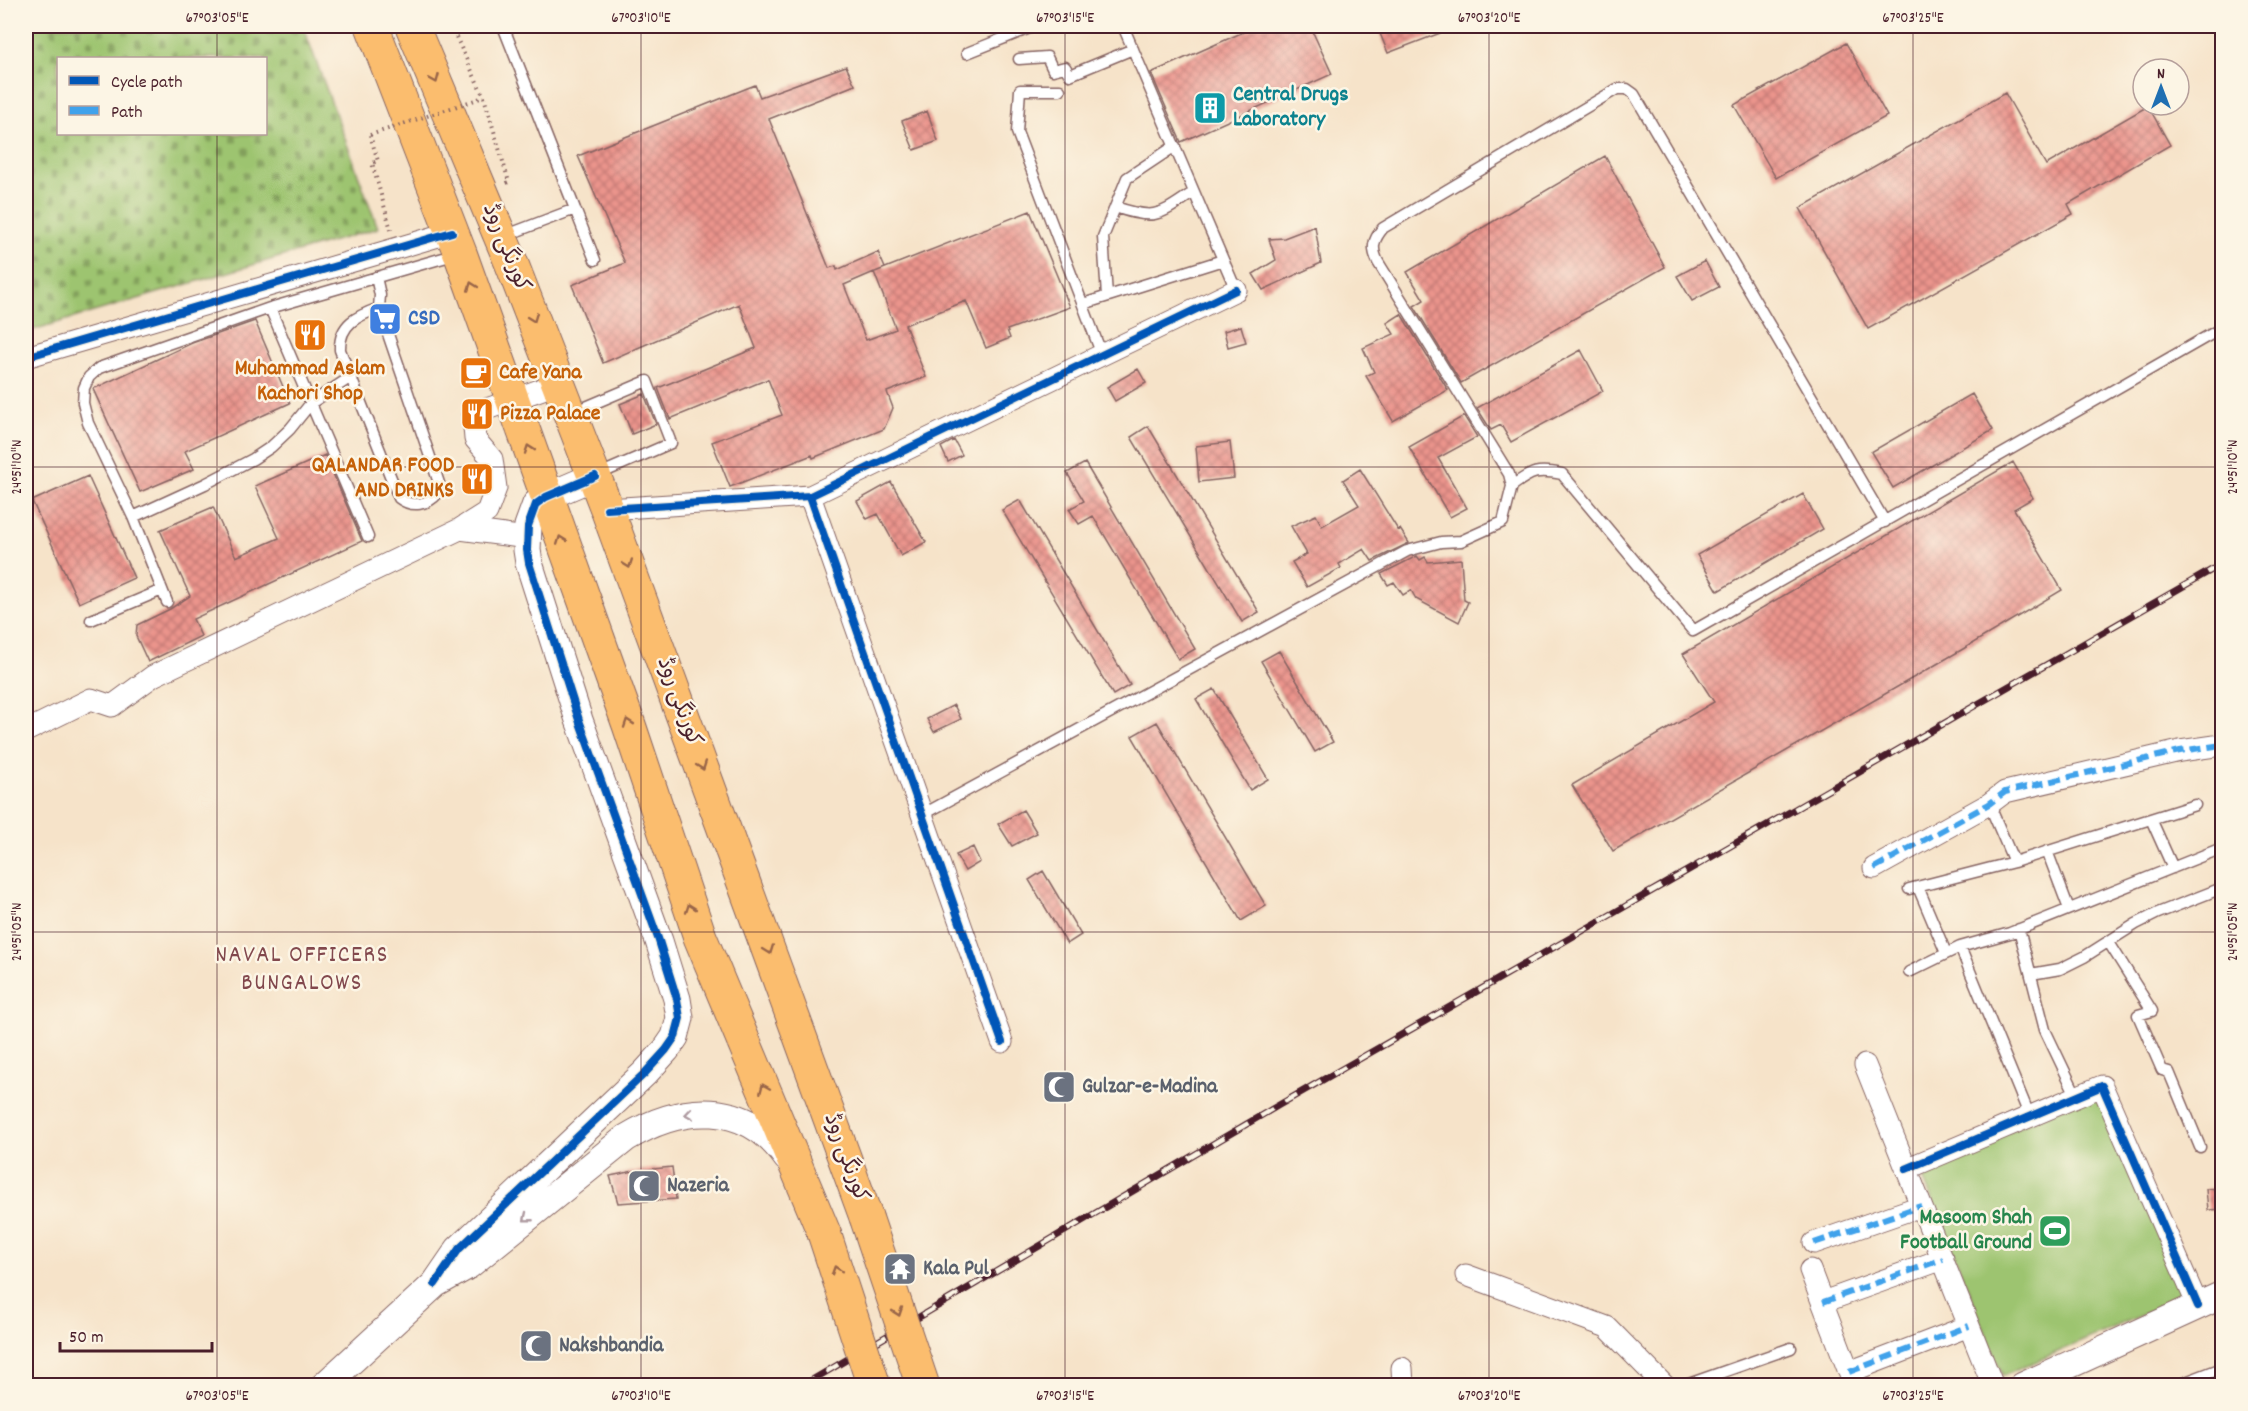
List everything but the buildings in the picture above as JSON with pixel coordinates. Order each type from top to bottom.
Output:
[{"type":"main road","name":"کورنگی روڈ","points":[[372,26],[456,242],[629,725],[700,937],[824,1233],[874,1386]]},
{"type":"main road","name":"کورنگی روڈ","points":[[412,26],[501,237],[608,508],[866,1217],[923,1386]]},
{"type":"street","points":[[26,357],[456,242]]},
{"type":"street","points":[[608,508],[810,496],[1236,290]]},
{"type":"street","points":[[26,731],[91,699],[112,706],[153,676],[460,529],[487,512],[496,488],[492,459],[475,439],[473,414],[559,383]]},
{"type":"street","points":[[324,1386],[435,1284],[459,1250],[666,1050],[675,1037],[680,1018],[677,999],[659,941],[579,720],[529,563],[527,538],[530,516],[536,504],[546,496],[595,476]]},
{"type":"street","points":[[810,496],[1002,1042]]},
{"type":"street","points":[[460,529],[527,538]]},
{"type":"street","points":[[1874,868],[1989,804],[2005,792],[2180,751],[2223,745]]},
{"type":"street","points":[[1865,1065],[1993,1386]]},
{"type":"street","points":[[1906,1169],[2102,1086],[2198,1306]]},
{"type":"street","points":[[435,1284],[469,1265],[626,1138],[657,1121],[688,1113],[715,1112],[742,1119],[762,1131],[778,1145],[803,1181]]},
{"type":"street","points":[[1814,1243],[1921,1206]]},
{"type":"street","points":[[1822,1302],[1943,1259]]},
{"type":"street","points":[[1810,1270],[1852,1379],[1969,1326]]},
{"type":"street","points":[[1466,1275],[1607,1327],[1665,1386]]},
{"type":"street","points":[[2023,1386],[2223,1295]]},
{"type":"lane","points":[[503,26],[595,260]]},
{"type":"lane","points":[[967,53],[1035,26]]},
{"type":"lane","points":[[1123,26],[1236,290]]},
{"type":"lane","points":[[1019,59],[1047,57],[1053,70],[1065,67],[1070,75],[1133,49]]},
{"type":"lane","points":[[922,815],[1407,551],[1441,542],[1461,541],[1503,522],[1512,486],[1509,474],[1378,262],[1373,252],[1373,244],[1383,228],[1617,89],[1627,89],[1634,94],[1885,522]]},
{"type":"lane","points":[[1060,90],[1020,90],[1017,132],[1102,355]]},
{"type":"lane","points":[[1107,297],[1103,237],[1127,178],[1174,146]]},
{"type":"lane","points":[[1115,207],[1139,215],[1161,214],[1194,192]]},
{"type":"lane","points":[[501,237],[575,209]]},
{"type":"lane","points":[[167,602],[133,517],[88,423],[83,403],[84,388],[89,377],[99,368],[270,308],[376,277],[456,242]]},
{"type":"lane","points":[[1083,304],[1223,260]]},
{"type":"lane","points":[[376,277],[380,295],[379,308],[439,483],[438,493],[426,502],[406,503],[399,498],[340,350],[343,331],[359,316],[379,308]]},
{"type":"lane","points":[[270,308],[369,537]]},
{"type":"lane","points":[[1512,486],[1530,472],[1545,470],[1562,474],[1693,631],[2223,328]]},
{"type":"lane","points":[[133,517],[205,484],[272,447],[311,403],[351,377]]},
{"type":"lane","points":[[571,413],[647,381],[671,443],[595,476]]},
{"type":"lane","points":[[91,620],[162,590]]},
{"type":"lane","points":[[1989,804],[2014,862]]},
{"type":"lane","points":[[1946,953],[1913,888],[2014,862],[2194,805]]},
{"type":"lane","points":[[2151,819],[2173,868]]},
{"type":"lane","points":[[1910,972],[1960,947],[2019,929],[2223,848]]},
{"type":"lane","points":[[2047,851],[2069,909]]},
{"type":"lane","points":[[2031,974],[2060,969],[2158,913],[2223,888]]},
{"type":"lane","points":[[2019,929],[2045,1030],[2077,1097]]},
{"type":"lane","points":[[2108,941],[2152,1011],[2138,1015],[2162,1070],[2169,1072],[2200,1148]]},
{"type":"lane","points":[[1960,947],[2030,1117]]},
{"type":"lane","points":[[1683,1386],[1791,1348]]},
{"type":"lane","points":[[2175,1386],[2223,1368]]},
{"type":"path","points":[[452,26],[484,98],[509,182]]},
{"type":"path","points":[[390,228],[372,163],[378,161],[370,135],[484,98]]},
{"type":"green space","points":[[26,26],[303,26],[378,228],[26,332]]},
{"type":"green space","name":"Masoom Shah Football Ground","points":[[2104,1089],[2192,1293],[2003,1376],[1920,1170]]},
{"type":"railway","points":[[802,1386],[1279,1105],[2222,564]]},
{"type":"marked path","points":[[1874,868],[1989,804],[2005,792],[2180,751],[2222,745]]},
{"type":"marked path","points":[[1814,1243],[1921,1206]]},
{"type":"marked path","points":[[1823,1302],[1943,1259]]},
{"type":"marked path","points":[[1849,1372],[1969,1326]]},
{"type":"cycle path","points":[[26,357],[452,232]]},
{"type":"cycle path","points":[[607,509],[810,496],[1236,290]]},
{"type":"cycle path","points":[[435,1284],[459,1249],[645,1073],[675,1037],[680,1018],[677,999],[659,941],[579,720],[529,563],[528,526],[536,504],[546,497],[595,476]]},
{"type":"cycle path","points":[[810,496],[1002,1042]]},
{"type":"cycle path","points":[[1906,1169],[2102,1086],[2198,1306]]},
{"type":"place","name":"Central Drugs Laboratory","points":[[1210,108]]},
{"type":"place","name":"CSD","points":[[385,319]]},
{"type":"place","name":"Muhammad Aslam Kachori Shop","points":[[310,335]]},
{"type":"place","name":"Cafe Yana","points":[[476,373]]},
{"type":"place","name":"Pizza Palace","points":[[477,414]]},
{"type":"place","name":"QALANDAR FOOD AND DRINKS","points":[[477,479]]},
{"type":"place","name":"Gulzar-e-Madina","points":[[1059,1087]]},
{"type":"place","name":"Nazeria","points":[[644,1186]]},
{"type":"place","name":"Masoom Shah Football Ground","points":[[2055,1231]]},
{"type":"place","name":"Kala Pul","points":[[900,1269]]},
{"type":"place","name":"Nakshbandia","points":[[536,1346]]},
{"type":"district","name":"NAVAL OFFICERS BUNGALOWS","points":[[302,970]]}]
